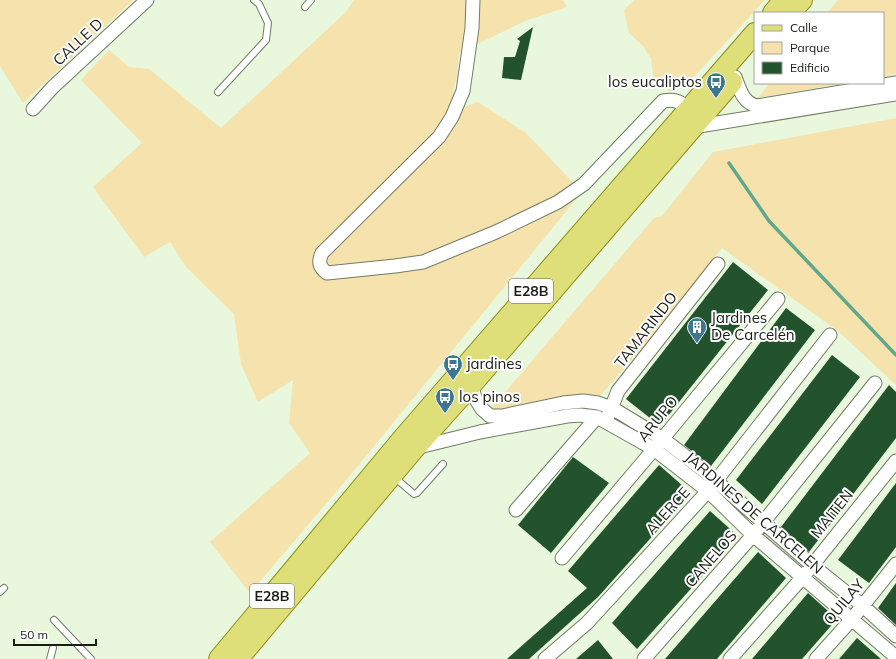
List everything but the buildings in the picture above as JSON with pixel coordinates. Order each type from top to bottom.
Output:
[{"type":"main road","points":[[774,12],[784,0]]},
{"type":"main road","points":[[791,12],[802,0]]},
{"type":"main road","name":"E28B","points":[[219,659],[240,654],[414,449],[473,383],[691,118],[754,34]]},
{"type":"main road","name":"E28B","points":[[240,654],[404,437],[691,118],[735,77],[754,55]]},
{"type":"street","name":"CALLE D","points":[[33,109],[53,88],[147,0]]},
{"type":"street","points":[[473,0],[472,28],[463,91],[452,117],[439,137],[322,252],[319,258],[319,264],[322,270],[327,273],[423,262],[496,232],[558,202],[584,184],[663,101],[678,101],[691,118],[896,94]]},
{"type":"street","points":[[735,77],[745,100],[751,105],[757,106],[896,83]]},
{"type":"street","name":"TAMARINDO","points":[[516,510],[612,408],[618,391],[718,264]]},
{"type":"street","name":"ARUPO","points":[[562,558],[663,439],[778,299]]},
{"type":"street","name":"ALERCE","points":[[545,659],[587,623],[708,491],[830,335]]},
{"type":"street","name":"JARDINES DE CARCELEN","points":[[473,383],[475,398],[482,409],[490,416],[502,416],[563,403],[583,401],[598,403],[612,408],[663,439],[716,481],[896,636]]},
{"type":"street","name":"CANELOS","points":[[644,659],[764,522],[875,383]]},
{"type":"street","name":"JARDINES DE CARCELEN","points":[[414,449],[480,432],[567,416],[580,415],[601,419],[654,449],[708,491],[753,535],[896,657]]},
{"type":"street","name":"MAITEN","points":[[730,659],[802,578],[896,460]]},
{"type":"street","name":"QUILAY","points":[[816,659],[863,606],[896,564]]},
{"type":"lane","points":[[218,92],[266,40],[268,24],[258,4],[254,0]]},
{"type":"lane","points":[[305,7],[311,0]]},
{"type":"lane","points":[[392,475],[414,494],[417,493],[443,464]]},
{"type":"lane","points":[[54,620],[91,659]]},
{"type":"lane","points":[[50,659],[53,648]]},
{"type":"green space","points":[[0,0],[133,0],[23,103],[0,66]]},
{"type":"green space","points":[[354,0],[563,0],[567,7],[525,21],[459,53],[457,76],[453,91],[464,107],[478,102],[526,133],[582,192],[348,478],[250,593],[210,542],[310,453],[289,423],[293,380],[258,402],[241,364],[234,314],[186,267],[170,242],[144,257],[93,187],[142,143],[81,80],[109,50],[129,67],[149,69],[221,128],[346,12]]},
{"type":"green space","points":[[634,0],[765,0],[691,80],[671,92],[654,80],[651,59],[643,46],[629,33],[624,10]]},
{"type":"green space","points":[[838,0],[896,0],[896,74],[884,77],[884,12],[828,12]]},
{"type":"green space","points":[[769,84],[840,84],[758,98]]},
{"type":"green space","points":[[896,118],[896,385],[838,331],[722,248],[647,342],[600,396],[576,394],[489,411],[654,218],[662,216],[713,152]]},
{"type":"waterway","points":[[729,163],[769,221],[896,355]]},
{"type":"place","name":"los eucaliptos","points":[[716,99]]},
{"type":"place","name":"Jardines De Carcelén","points":[[697,344]]},
{"type":"place","name":"jardines","points":[[453,381]]},
{"type":"place","name":"los pinos","points":[[445,414]]}]
